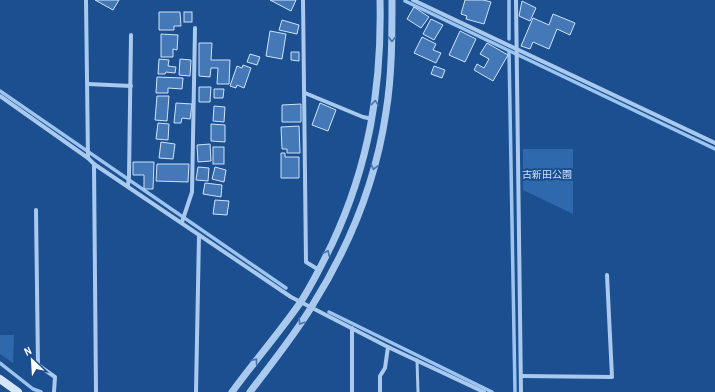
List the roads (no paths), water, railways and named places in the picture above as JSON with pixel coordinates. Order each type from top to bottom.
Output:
[{"type":"main road","points":[[0,379],[18,392]]},
{"type":"street","points":[[86,0],[88,156]]},
{"type":"street","points":[[303,0],[306,262],[319,270]]},
{"type":"street","points":[[232,392],[300,302],[319,270],[342,223],[366,153],[373,119],[379,63],[380,0]]},
{"type":"street","points":[[250,392],[311,308],[347,242],[360,210],[379,149],[386,112],[392,43],[392,0]]},
{"type":"street","points":[[413,0],[517,53],[715,143]]},
{"type":"street","points":[[516,0],[521,392]]},
{"type":"street","points":[[182,221],[192,192],[195,28]]},
{"type":"street","points":[[128,184],[131,35]]},
{"type":"street","points":[[88,84],[131,86]]},
{"type":"street","points":[[305,93],[363,117],[373,119]]},
{"type":"street","points":[[0,96],[88,156],[94,164],[128,184],[291,298],[388,347],[484,392]]},
{"type":"street","points":[[94,164],[96,392]]},
{"type":"street","points":[[36,210],[38,365],[55,377],[54,392]]},
{"type":"street","points":[[196,392],[199,235]]},
{"type":"street","points":[[521,376],[612,377],[607,275]]},
{"type":"street","points":[[352,328],[352,392]]},
{"type":"street","points":[[380,392],[380,376],[386,368],[388,347]]},
{"type":"lane","points":[[417,360],[418,392]]},
{"type":"waterway","points":[[509,0],[509,39]]},
{"type":"waterway","points":[[405,1],[715,149]]},
{"type":"waterway","points":[[509,51],[515,392]]},
{"type":"waterway","points":[[0,91],[286,288]]},
{"type":"waterway","points":[[329,312],[492,392]]},
{"type":"waterway","points":[[0,363],[33,389],[41,392]]},
{"type":"park label","name":"古新田公園","points":[[547,174]]}]
